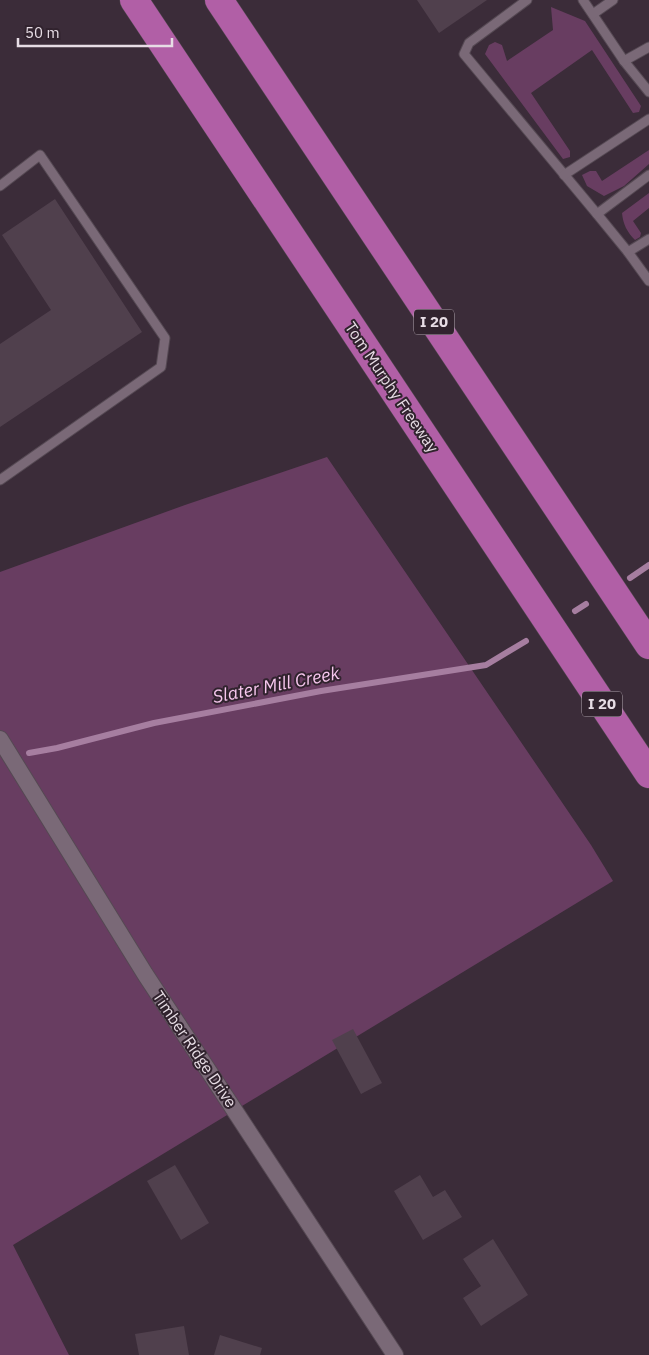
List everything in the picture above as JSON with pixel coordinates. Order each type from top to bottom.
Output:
[{"type":"highway","name":"Tom Murphy Freeway","points":[[134,0],[649,774]]},
{"type":"highway","name":"I 20","points":[[219,0],[649,645]]},
{"type":"street","name":"Timber Ridge Drive","points":[[0,740],[22,772],[145,974],[395,1355]]},
{"type":"lane","points":[[527,0],[469,43],[464,54],[628,252],[649,281]]},
{"type":"lane","points":[[583,0],[624,61],[649,92]]},
{"type":"lane","points":[[593,14],[613,0]]},
{"type":"lane","points":[[624,61],[649,46]]},
{"type":"lane","points":[[564,175],[649,119]]},
{"type":"lane","points":[[0,186],[40,155],[165,338],[161,367],[0,480]]},
{"type":"lane","points":[[597,214],[649,176]]},
{"type":"lane","points":[[628,252],[649,239]]},
{"type":"shaded area","points":[[551,7],[585,21],[641,106],[639,112],[633,113],[592,50],[531,93],[570,151],[570,157],[563,159],[485,54],[489,45],[495,42],[502,45],[507,61],[553,30]]},
{"type":"shaded area","points":[[649,150],[649,164],[624,186],[604,196],[587,186],[582,175],[590,171],[596,171],[602,181]]},
{"type":"shaded area","points":[[649,193],[649,208],[633,221],[641,233],[640,237],[635,240],[626,228],[622,213]]},
{"type":"shaded area","points":[[327,457],[591,845],[613,881],[13,1245],[69,1355],[0,1355],[0,572],[185,505]]},
{"type":"building","points":[[417,0],[487,0],[439,33]]},
{"type":"building","points":[[55,199],[142,332],[0,427],[0,344],[51,310],[2,235]]},
{"type":"building","points":[[353,1029],[382,1083],[361,1094],[332,1040]]},
{"type":"building","points":[[175,1165],[209,1223],[181,1240],[147,1181]]},
{"type":"building","points":[[420,1175],[433,1197],[445,1190],[462,1217],[423,1240],[394,1191]]},
{"type":"building","points":[[493,1239],[528,1295],[481,1326],[463,1298],[481,1286],[463,1259]]},
{"type":"building","points":[[184,1326],[189,1355],[139,1355],[135,1334]]},
{"type":"building","points":[[220,1335],[262,1348],[260,1355],[214,1355]]},
{"type":"waterway","name":"Slater Mill Creek","points":[[630,578],[649,565]]},
{"type":"waterway","name":"Slater Mill Creek","points":[[575,611],[586,604]]},
{"type":"waterway","name":"Slater Mill Creek","points":[[29,753],[57,748],[154,723],[321,691],[486,665],[526,641]]}]
